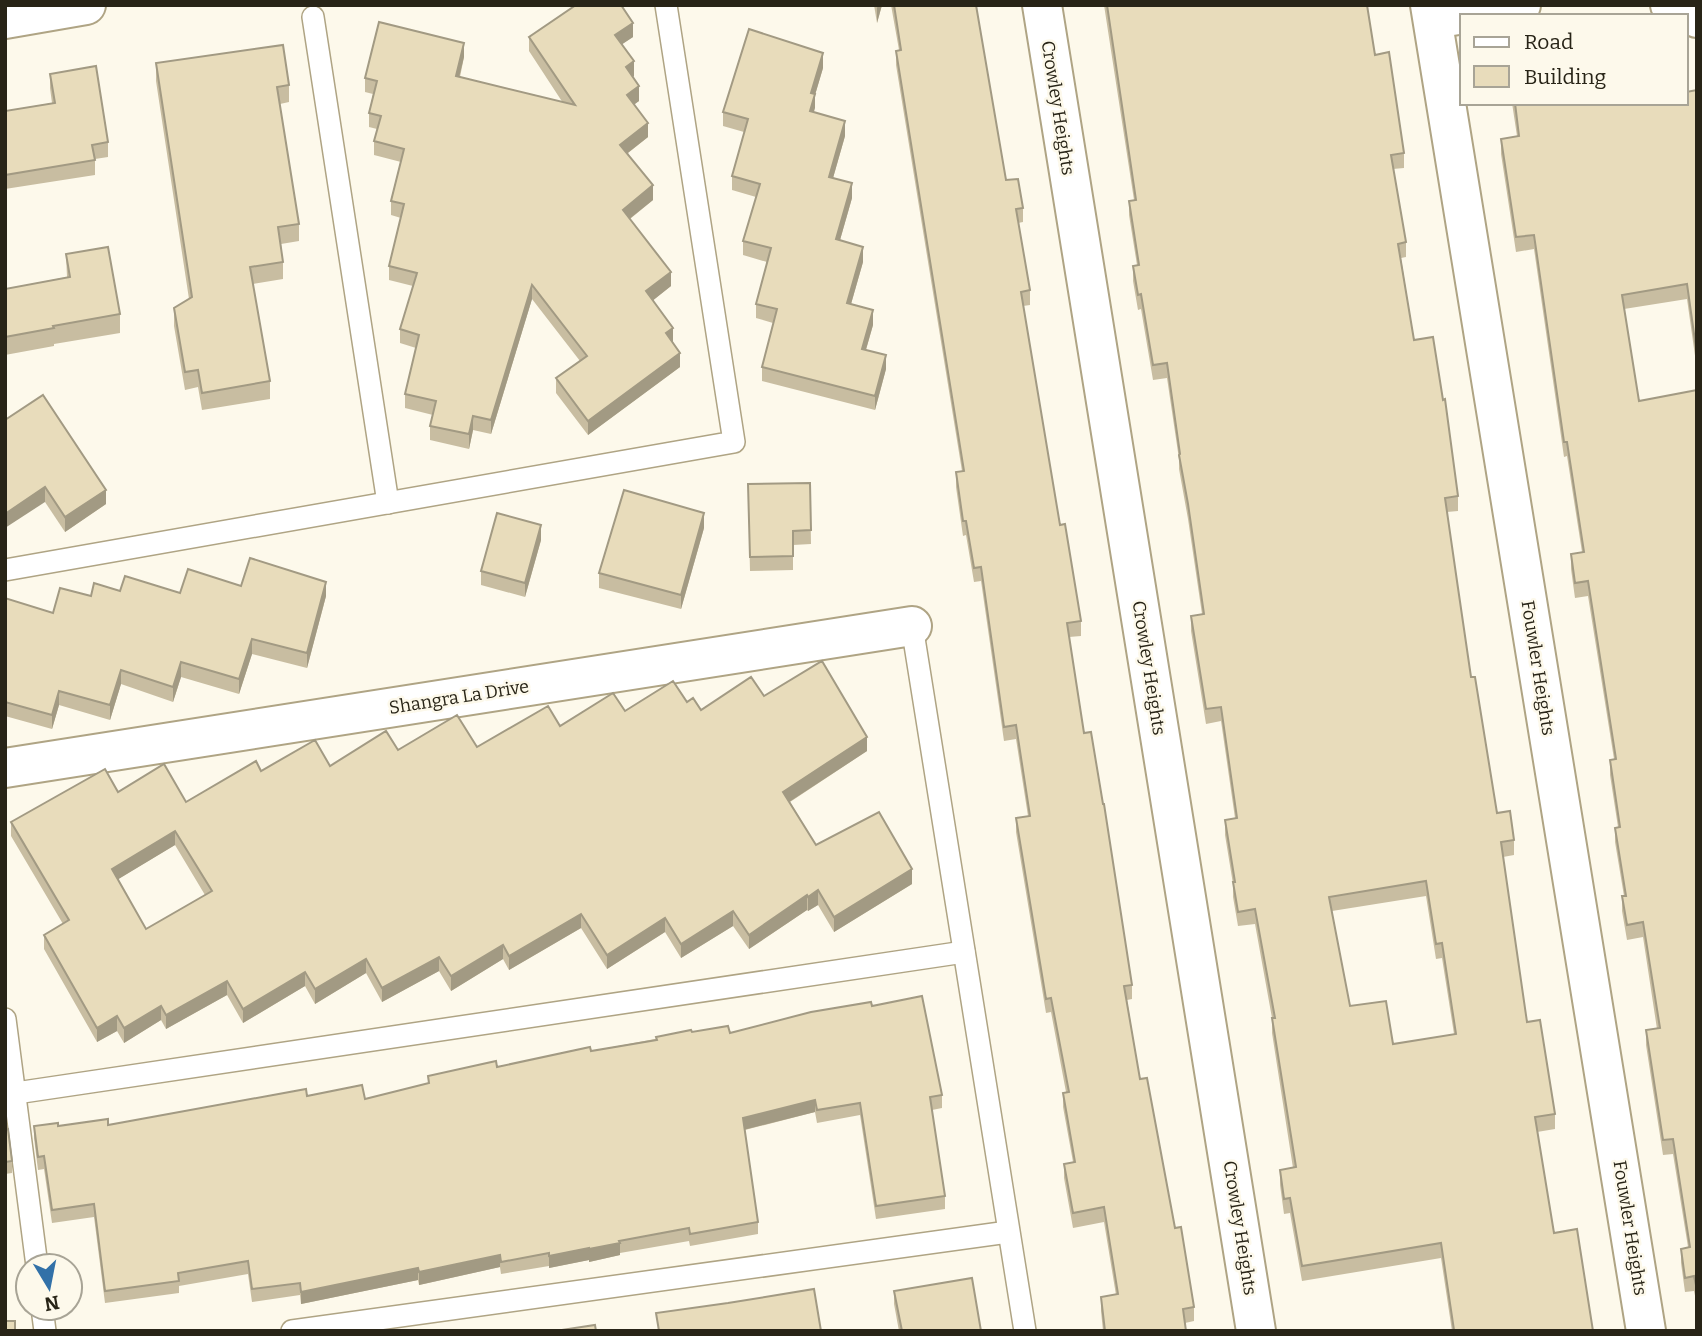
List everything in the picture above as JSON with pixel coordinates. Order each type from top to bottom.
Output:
[{"type":"street","points":[[5,19],[86,5]]},
{"type":"street","name":"Crowley Heights","points":[[1042,5],[1256,1331]]},
{"type":"street","points":[[1432,12],[1521,5]]},
{"type":"street","points":[[1670,5],[1697,18]]},
{"type":"street","name":"Fouwler Heights","points":[[1432,12],[1646,1331]]},
{"type":"street","name":"Shangra La Drive","points":[[5,768],[912,626]]},
{"type":"lane","points":[[5,570],[734,442],[666,5]]},
{"type":"lane","points":[[313,17],[388,502]]},
{"type":"lane","points":[[912,626],[1025,1331]]},
{"type":"lane","points":[[16,1093],[964,952]]},
{"type":"lane","points":[[5,1019],[35,1252]]},
{"type":"lane","points":[[292,1331],[1008,1233]]},
{"type":"building","points":[[576,5],[621,5],[633,23],[615,35],[634,61],[626,67],[639,86],[627,95],[648,123],[620,145],[653,185],[623,210],[671,272],[646,291],[673,328],[666,333],[680,353],[588,421],[556,378],[587,356],[532,285],[491,420],[473,416],[469,434],[430,426],[436,401],[405,394],[419,335],[400,329],[417,273],[389,266],[404,204],[391,201],[404,149],[374,141],[381,116],[369,113],[377,81],[365,78],[379,22],[464,43],[456,76],[575,105],[529,37]]},
{"type":"building","points":[[894,5],[976,5],[1006,180],[1018,179],[1023,208],[1016,209],[1030,290],[1021,292],[1060,525],[1065,524],[1081,621],[1067,623],[1084,733],[1091,732],[1104,804],[1132,985],[1124,986],[1140,1079],[1147,1078],[1175,1228],[1181,1227],[1194,1307],[1183,1309],[1186,1331],[1105,1331],[1101,1297],[1118,1294],[1104,1207],[1073,1213],[1064,1164],[1075,1162],[1063,1093],[1069,1092],[1051,998],[1046,999],[1016,818],[1030,816],[1016,725],[1004,727],[981,567],[974,568],[966,521],[963,521],[956,472],[964,471],[896,51],[901,50]]},
{"type":"building","points":[[1107,5],[1367,5],[1375,55],[1389,52],[1404,153],[1391,155],[1406,242],[1398,244],[1414,340],[1433,337],[1443,400],[1445,399],[1458,496],[1445,498],[1471,677],[1475,677],[1497,813],[1510,811],[1514,840],[1501,842],[1527,1022],[1540,1020],[1555,1114],[1535,1117],[1554,1233],[1577,1229],[1593,1331],[1451,1331],[1454,1330],[1441,1243],[1302,1266],[1290,1198],[1284,1199],[1280,1170],[1296,1167],[1272,1018],[1275,1018],[1255,909],[1238,912],[1225,820],[1237,818],[1221,707],[1206,709],[1191,616],[1204,614],[1167,363],[1153,365],[1141,294],[1138,295],[1133,266],[1139,265],[1129,201],[1136,200]],"holes":[[[1426,881],[1436,944],[1442,943],[1456,1034],[1393,1044],[1386,1001],[1350,1006],[1329,897]]]},
{"type":"building","points":[[749,29],[823,53],[811,93],[815,94],[810,111],[845,121],[829,177],[852,183],[836,239],[863,247],[847,303],[873,310],[862,349],[886,355],[875,396],[762,367],[777,309],[756,304],[771,248],[743,241],[760,184],[732,176],[748,119],[723,112]]},
{"type":"building","points":[[283,45],[289,85],[277,87],[299,224],[278,227],[283,262],[250,267],[270,381],[202,393],[198,370],[185,372],[174,308],[192,297],[156,63]]},
{"type":"building","points":[[96,66],[108,142],[92,145],[95,160],[5,175],[5,111],[55,103],[50,74]]},
{"type":"building","points":[[1697,90],[1697,355],[1687,284],[1622,295],[1639,401],[1697,390],[1697,1290],[1694,1276],[1685,1278],[1681,1249],[1690,1247],[1673,1139],[1663,1140],[1646,1030],[1660,1028],[1643,922],[1627,925],[1622,896],[1626,896],[1615,828],[1620,827],[1610,760],[1616,759],[1588,581],[1575,583],[1571,554],[1584,552],[1567,442],[1564,442],[1534,235],[1516,237],[1501,139],[1519,136],[1515,105],[1688,105],[1688,92]]},
{"type":"building","points":[[108,247],[120,314],[5,337],[5,289],[70,277],[66,254]]},
{"type":"building","points":[[43,395],[106,490],[65,517],[45,487],[5,514],[5,420]]},
{"type":"building","points":[[810,483],[811,530],[793,531],[793,556],[750,557],[748,484]]},
{"type":"building","points":[[624,490],[704,513],[681,595],[599,573]]},
{"type":"building","points":[[497,513],[541,525],[525,583],[481,571]]},
{"type":"building","points":[[250,558],[326,582],[307,653],[252,639],[239,679],[181,662],[173,687],[121,670],[110,705],[59,691],[52,715],[5,702],[5,598],[53,613],[60,588],[91,596],[94,583],[120,591],[125,576],[180,593],[188,569],[241,586]]},
{"type":"building","points":[[822,661],[867,737],[783,792],[816,845],[879,812],[912,869],[834,917],[818,890],[749,935],[733,911],[681,944],[665,918],[607,955],[581,914],[509,956],[503,945],[451,976],[439,957],[382,988],[366,959],[315,989],[305,972],[243,1009],[227,981],[166,1015],[161,1006],[124,1028],[117,1016],[97,1028],[44,935],[69,920],[11,822],[105,769],[118,792],[164,764],[186,802],[256,761],[261,771],[315,740],[330,766],[386,731],[398,750],[457,715],[477,747],[548,706],[560,726],[613,693],[625,711],[673,681],[687,702],[693,698],[701,710],[751,677],[764,696]],"holes":[[[175,831],[212,891],[146,929],[112,869]]]},
{"type":"building","points":[[922,996],[942,1095],[930,1097],[945,1196],[876,1206],[860,1103],[817,1110],[815,1100],[743,1118],[758,1222],[690,1234],[689,1228],[549,1256],[549,1253],[501,1262],[500,1255],[419,1272],[418,1268],[301,1292],[300,1283],[252,1289],[248,1261],[178,1273],[179,1281],[105,1291],[94,1204],[52,1210],[44,1156],[38,1157],[34,1126],[58,1123],[58,1126],[108,1119],[108,1125],[306,1089],[307,1096],[362,1085],[365,1099],[429,1083],[428,1076],[496,1061],[497,1067],[590,1047],[591,1051],[657,1040],[656,1037],[691,1030],[728,1026],[730,1033],[811,1012],[871,1002],[872,1006]]},
{"type":"building","points":[[8,1129],[12,1161],[5,1162],[5,1130]]},
{"type":"building","points":[[972,1278],[981,1331],[902,1331],[894,1291]]},
{"type":"building","points":[[814,1289],[821,1331],[659,1331],[656,1313]]},
{"type":"building","points":[[5,1321],[15,1322],[15,1331],[5,1331]]},
{"type":"building","points":[[595,1325],[596,1331],[561,1331],[561,1330]]}]
